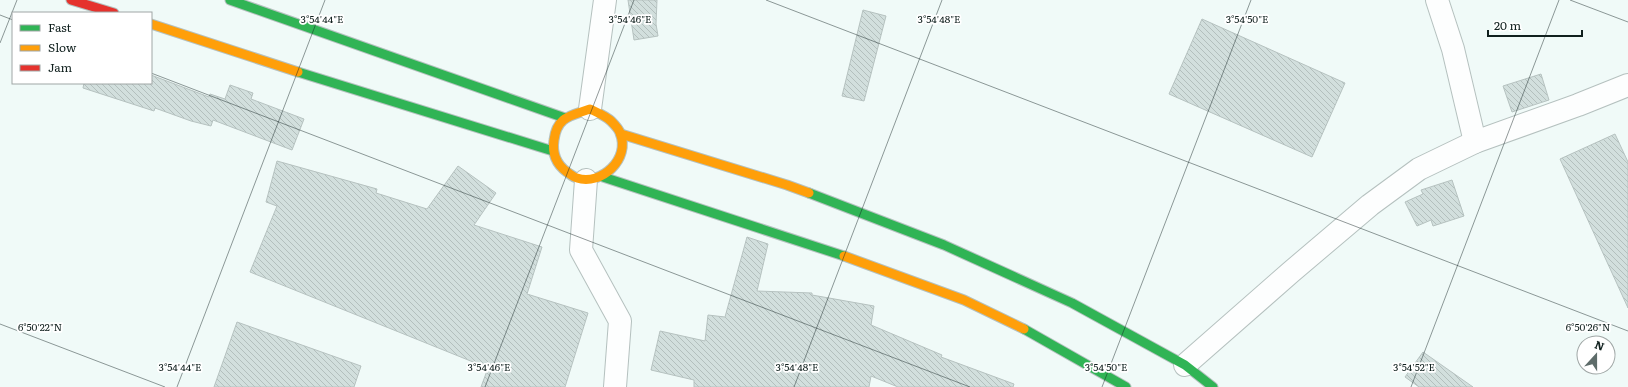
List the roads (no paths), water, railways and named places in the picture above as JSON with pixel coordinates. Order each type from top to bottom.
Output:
[{"type":"main road","points":[[71,0],[111,12]]},
{"type":"main road","points":[[230,0],[565,118]]},
{"type":"main road","points":[[152,24],[383,99],[553,151]]},
{"type":"main road","points":[[595,178],[616,166],[622,151],[621,134],[612,120],[590,109],[565,118],[555,133],[553,151],[559,165],[571,176],[595,178],[838,254],[964,300],[1038,336],[1126,387]]},
{"type":"main road","points":[[621,134],[787,185],[944,245],[1072,303],[1185,365],[1213,387]]},
{"type":"street","points":[[590,109],[605,0]]},
{"type":"street","points":[[1437,0],[1453,49],[1475,142]]},
{"type":"street","points":[[1185,365],[1370,205],[1419,169],[1475,142],[1578,105],[1628,85]]},
{"type":"street","points":[[595,178],[581,250],[620,321],[615,387]]}]
